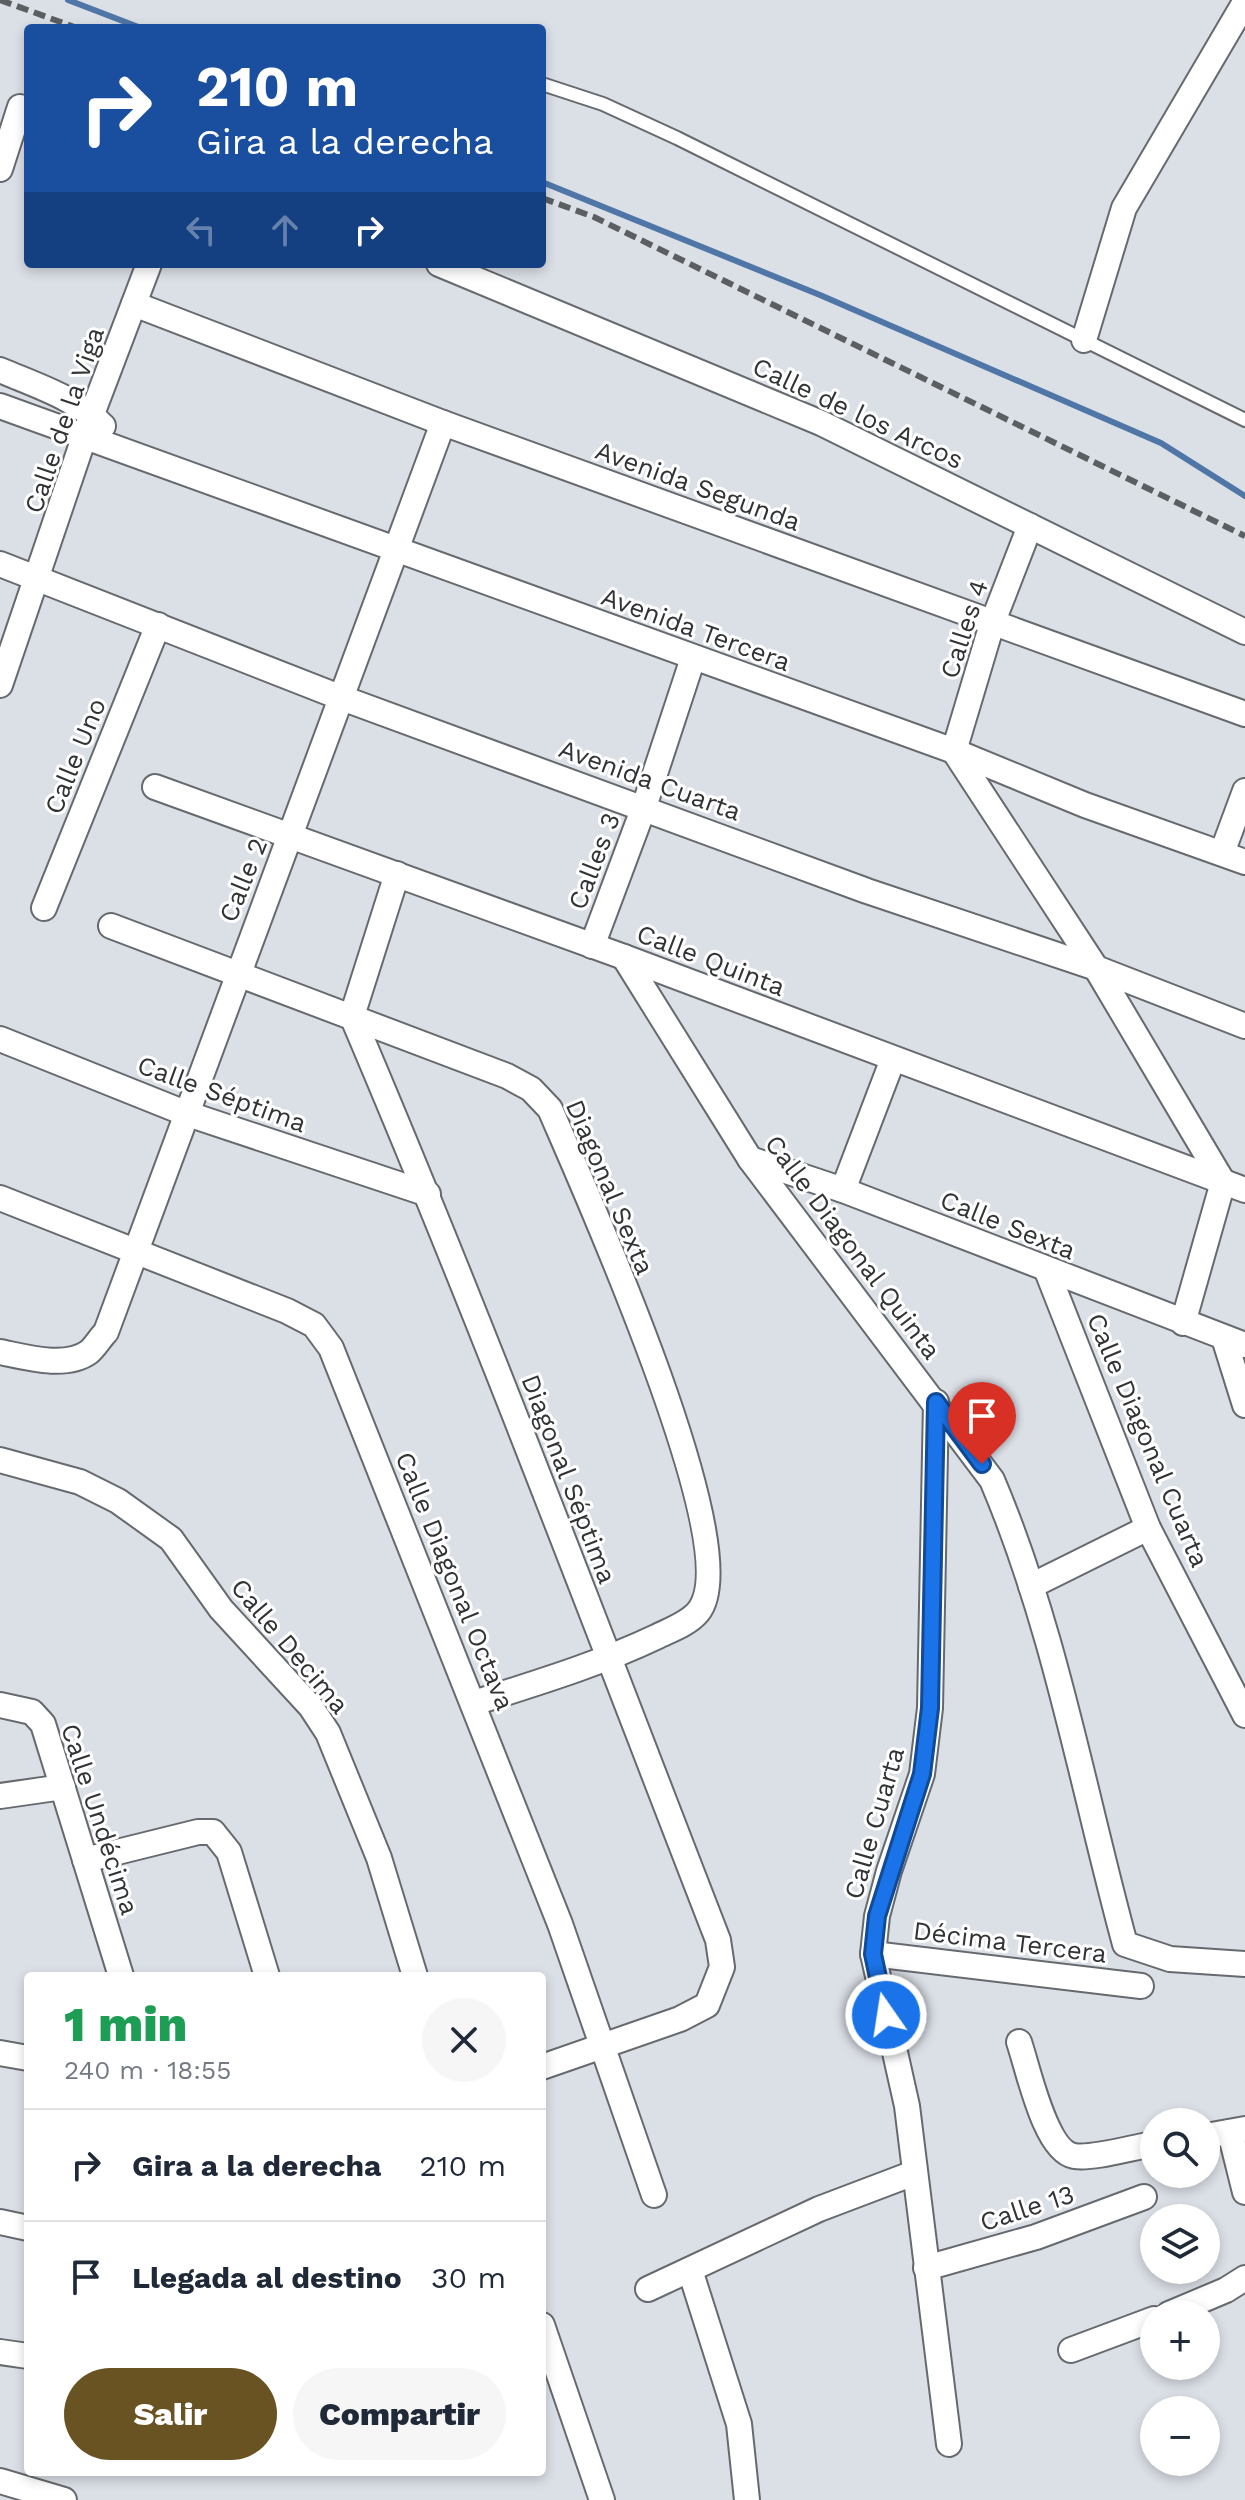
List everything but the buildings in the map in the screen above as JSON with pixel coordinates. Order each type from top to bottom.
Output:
[{"type":"street","points":[[1084,340],[1124,208],[1245,2]]},
{"type":"street","points":[[0,169],[16,106]]},
{"type":"street","name":"Calle de la Viga","points":[[0,685],[92,414],[148,268]]},
{"type":"street","name":"Calle de los Arcos","points":[[449,268],[821,423],[1245,632]]},
{"type":"street","name":"Avenida Segunda","points":[[134,304],[443,423],[1245,714]]},
{"type":"street","points":[[0,370],[92,414],[127,451]]},
{"type":"street","name":"Avenida Tercera","points":[[0,406],[954,751],[1085,805],[1245,862]]},
{"type":"street","name":"Calle 2","points":[[0,1352],[41,1360],[87,1353],[106,1332],[134,1248],[443,423]]},
{"type":"street","name":"Calles 4","points":[[954,751],[992,624],[1030,526]]},
{"type":"street","name":"Avenida Cuarta","points":[[0,564],[342,698],[867,891],[1096,968],[1245,1026]]},
{"type":"street","name":"Calle Uno","points":[[44,908],[158,625]]},
{"type":"street","name":"Calles 3","points":[[592,946],[644,807],[693,658]]},
{"type":"street","points":[[954,751],[1234,1186],[1183,1323]]},
{"type":"street","name":"Calle Quinta","points":[[155,787],[624,957],[1234,1186]]},
{"type":"street","points":[[1222,853],[1245,791]]},
{"type":"street","points":[[352,1016],[397,874]]},
{"type":"street","name":"Diagonal Sexta","points":[[111,926],[507,1076],[531,1089],[550,1109],[665,1393],[693,1477],[707,1557],[706,1593],[695,1616],[609,1659],[474,1703]]},
{"type":"street","name":"Calle Diagonal Quinta","points":[[624,957],[750,1159],[992,1480],[1031,1586],[1125,1944]]},
{"type":"street","name":"Diagonal Séptima","points":[[352,1016],[428,1194],[718,1940],[722,1967],[707,2005],[680,2019],[602,2046]]},
{"type":"street","name":"Calle Séptima","points":[[0,1039],[185,1113],[428,1194]]},
{"type":"street","points":[[843,1190],[893,1059]]},
{"type":"street","name":"Calle Sexta","points":[[750,1159],[843,1190],[1235,1341]]},
{"type":"street","name":"Calle Diagonal Octava","points":[[0,1198],[134,1248],[287,1311],[314,1325],[331,1348],[560,1924],[654,2195]]},
{"type":"street","name":"Calle Diagonal Cuarta","points":[[1047,1271],[1148,1528],[1245,1715]]},
{"type":"street","points":[[1235,1341],[1245,1405]]},
{"type":"street","name":"Calle Cuarta","points":[[936,1402],[930,1708],[922,1774],[889,1871],[877,1916],[873,1954],[907,2106],[949,2444]]},
{"type":"street","name":"Calle Decima","points":[[0,1460],[80,1482],[118,1501],[171,1539],[221,1609],[311,1707],[328,1733],[379,1858],[414,1972]]},
{"type":"street","points":[[1031,1586],[1148,1528]]},
{"type":"street","name":"Calle Undécima","points":[[0,1705],[32,1712],[43,1724],[120,1972]]},
{"type":"street","points":[[0,1796],[63,1787]]},
{"type":"street","points":[[85,1860],[198,1832],[213,1832],[229,1852],[266,1972]]},
{"type":"street","name":"Décima Tercera","points":[[1125,1944],[1170,1959],[1245,1964]]},
{"type":"street","name":"Décima Tercera","points":[[873,1954],[1141,1986]]},
{"type":"street","points":[[1019,2042],[1050,2136],[1061,2151],[1076,2156],[1140,2146]]},
{"type":"street","points":[[546,2066],[602,2046]]},
{"type":"street","points":[[0,2053],[24,2057]]},
{"type":"street","points":[[1238,2131],[1245,2192]]},
{"type":"street","points":[[648,2289],[819,2209],[914,2173]]},
{"type":"street","name":"Calle 13","points":[[926,2268],[1036,2237],[1144,2197]]},
{"type":"street","points":[[0,2222],[24,2227]]},
{"type":"street","points":[[690,2270],[739,2424],[747,2500]]},
{"type":"street","points":[[1202,2300],[1245,2278]]},
{"type":"street","points":[[1071,2350],[1140,2324]]},
{"type":"street","points":[[546,2337],[602,2500]]},
{"type":"street","points":[[0,2352],[24,2355]]},
{"type":"street","points":[[0,2481],[64,2500]]},
{"type":"lane","points":[[546,85],[603,104],[677,138],[921,262],[1245,420]]},
{"type":"waterway","points":[[68,0],[131,24]]},
{"type":"waterway","points":[[546,184],[820,295],[1161,443],[1245,496]]},
{"type":"railway","points":[[0,0],[66,24]]},
{"type":"railway","points":[[546,199],[594,217],[1245,536]]},
{"type":"route","points":[[886,2015],[873,1954],[877,1916],[922,1774],[930,1708],[936,1402],[982,1464]]}]
